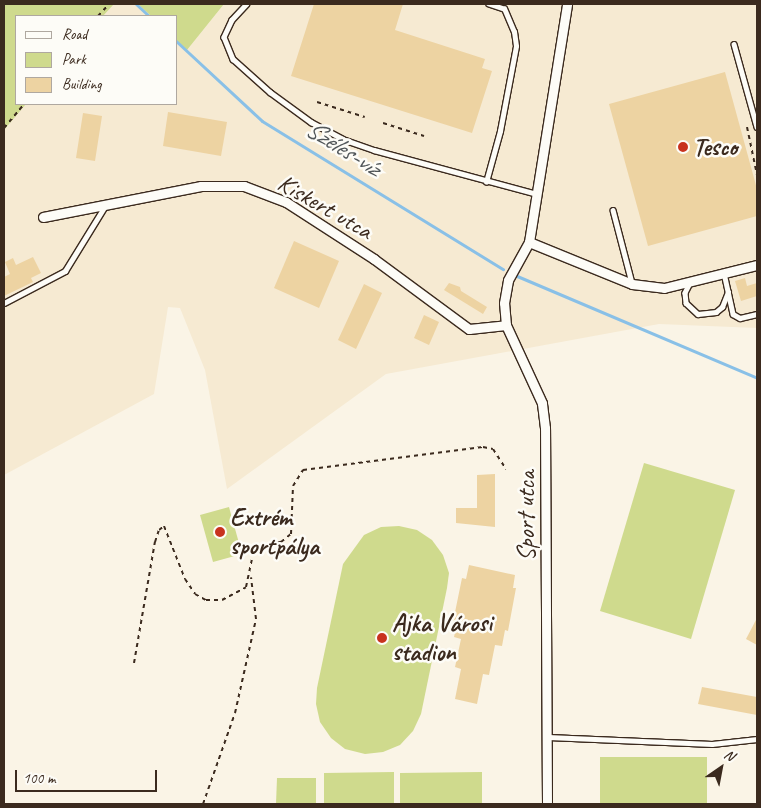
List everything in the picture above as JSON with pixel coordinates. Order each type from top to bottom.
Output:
[{"type":"street","name":"Sport utca","points":[[547,804],[545,428],[542,403],[506,325],[504,303],[508,280],[529,242],[567,4]]},
{"type":"street","name":"Kiskert utca","points":[[43,217],[201,186],[244,186],[286,202],[374,259],[469,329],[506,325]]},
{"type":"street","points":[[529,242],[632,284],[664,288],[757,266]]},
{"type":"lane","points":[[247,4],[232,20],[224,37],[233,59],[270,92],[311,122],[345,140],[486,182],[537,194]]},
{"type":"lane","points":[[486,182],[500,131],[516,46],[514,32],[504,9],[489,4]]},
{"type":"lane","points":[[734,44],[757,126]]},
{"type":"lane","points":[[4,303],[66,271],[105,205]]},
{"type":"lane","points":[[613,210],[632,284]]},
{"type":"lane","points":[[724,273],[733,314],[740,318],[757,314]]},
{"type":"lane","points":[[691,281],[685,293],[686,303],[698,314],[716,312],[722,307],[728,292]]},
{"type":"lane","points":[[548,737],[712,744],[757,739]]},
{"type":"path","points":[[99,15],[109,4]]},
{"type":"path","points":[[317,102],[366,117]]},
{"type":"path","points":[[4,128],[23,105]]},
{"type":"path","points":[[383,123],[424,136]]},
{"type":"path","points":[[747,127],[757,175]]},
{"type":"path","points":[[241,549],[281,542],[291,534],[293,486],[303,470],[483,447],[493,449],[503,459],[506,469]]},
{"type":"path","points":[[134,663],[159,530],[164,526],[168,530],[172,550],[185,579],[200,597],[222,600],[236,595],[246,587],[251,575]]},
{"type":"path","points":[[203,804],[235,713],[256,618],[251,575],[254,548]]},
{"type":"shaded area","points":[[114,4],[138,4],[150,15],[104,15]]},
{"type":"shaded area","points":[[224,4],[757,4],[757,328],[659,324],[386,374],[227,489],[205,370],[180,308],[168,307],[154,394],[4,475],[4,130],[25,105],[178,105],[178,42],[187,50]]},
{"type":"green space","points":[[4,4],[114,4],[104,15],[15,15],[15,105],[25,105],[4,130]]},
{"type":"green space","points":[[138,4],[224,4],[187,50],[178,42],[178,15],[150,15]]},
{"type":"green space","points":[[644,463],[735,490],[691,639],[600,611]]},
{"type":"green space","name":"Extrém sportpálya","points":[[229,507],[242,554],[213,562],[200,515]]},
{"type":"green space","name":"Ajka Városi stadion","points":[[399,526],[417,530],[432,540],[443,555],[449,573],[447,588],[421,714],[413,731],[400,745],[383,752],[365,754],[345,749],[331,738],[320,722],[316,704],[317,688],[343,564],[364,535],[381,527]]},
{"type":"green space","points":[[600,757],[707,757],[707,804],[600,804]]},
{"type":"green space","points":[[394,772],[394,804],[324,804],[324,773]]},
{"type":"green space","points":[[482,772],[482,804],[400,804],[400,773]]},
{"type":"green space","points":[[277,778],[316,778],[316,804],[276,804]]},
{"type":"building","points":[[314,4],[403,4],[395,30],[485,59],[482,68],[492,71],[472,133],[291,76]]},
{"type":"building","name":"Tesco","points":[[725,72],[757,189],[757,216],[648,246],[609,104]]},
{"type":"building","points":[[168,112],[227,122],[221,156],[163,146]]},
{"type":"building","points":[[83,113],[102,116],[95,161],[76,158]]},
{"type":"building","points":[[294,241],[339,261],[319,308],[274,288]]},
{"type":"building","points":[[33,257],[41,273],[31,278],[33,282],[4,296],[4,277],[10,274],[5,262],[13,258],[16,265]]},
{"type":"building","points":[[745,278],[747,286],[757,283],[757,296],[741,301],[735,281]]},
{"type":"building","points":[[449,283],[460,287],[461,291],[487,307],[483,314],[444,290]]},
{"type":"building","points":[[364,284],[382,293],[356,349],[338,340]]},
{"type":"building","points":[[424,315],[439,322],[429,345],[414,338]]},
{"type":"building","points":[[495,474],[495,527],[456,523],[456,508],[477,508],[477,475]]},
{"type":"building","points":[[469,565],[515,575],[513,588],[516,588],[508,631],[505,630],[502,646],[495,645],[489,675],[483,674],[477,704],[455,699],[461,669],[455,667],[461,639],[454,637],[457,623],[453,622],[462,578],[466,579]]},
{"type":"building","points":[[757,618],[757,645],[746,639]]},
{"type":"building","points":[[702,687],[757,697],[757,715],[698,704]]},
{"type":"waterway","name":"Széles-víz","points":[[136,4],[148,15]]},
{"type":"waterway","name":"Széles-víz","points":[[178,43],[262,121],[503,269]]},
{"type":"waterway","name":"Széles-víz","points":[[517,276],[757,378]]},
{"type":"place","name":"Tesco","points":[[683,147]]},
{"type":"place","name":"Extrém sportpálya","points":[[220,532]]},
{"type":"place","name":"Ajka Városi stadion","points":[[382,638]]}]
